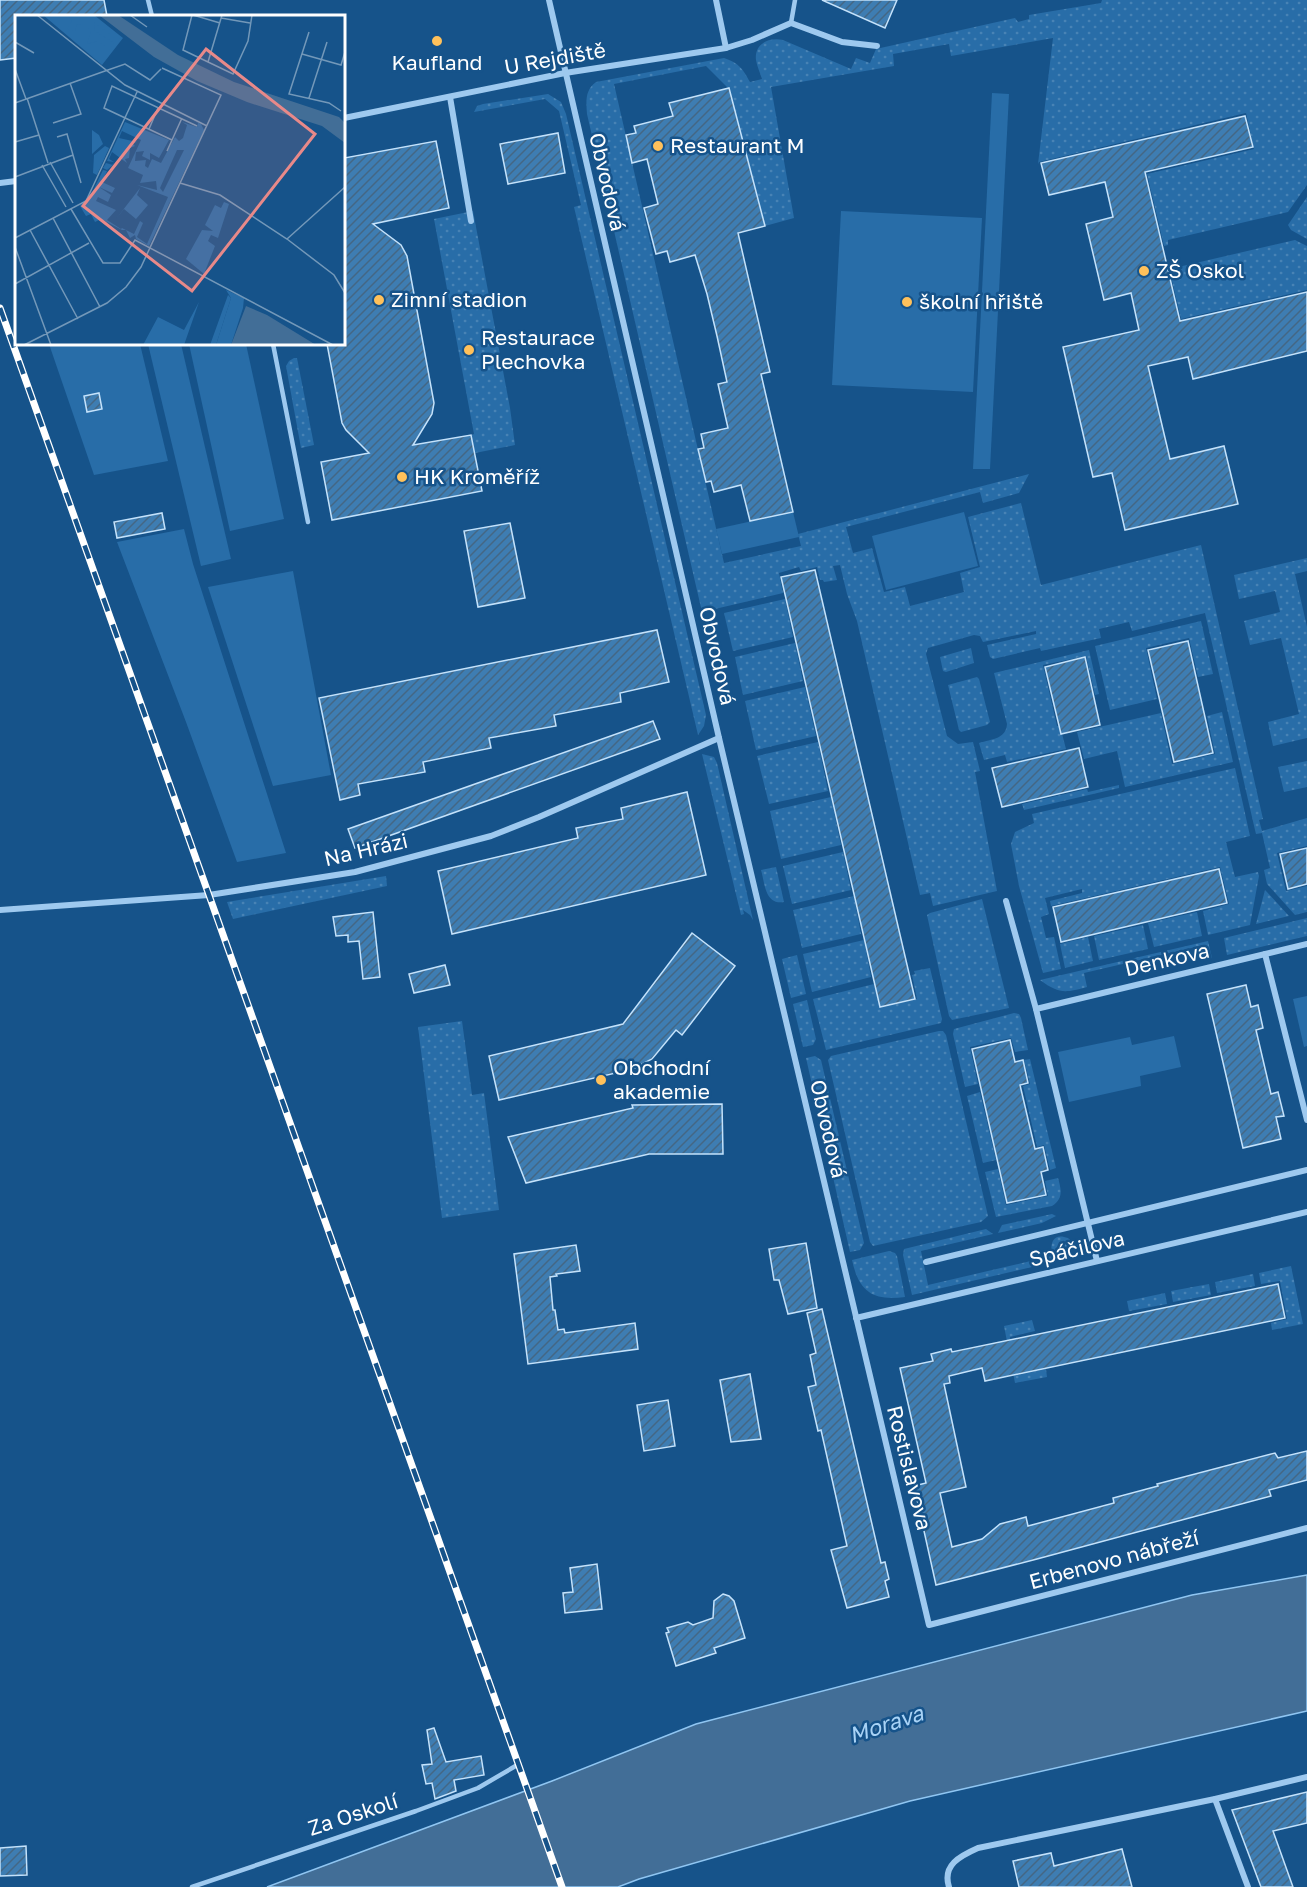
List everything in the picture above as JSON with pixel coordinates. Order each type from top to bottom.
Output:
[{"type":"street","name":"Obvodová","points":[[549,0],[564,73],[856,1318]]},
{"type":"street","points":[[716,0],[726,48]]},
{"type":"street","name":"U Rejdiště","points":[[345,118],[564,73],[726,48],[752,40],[791,23]]},
{"type":"street","points":[[791,23],[842,42],[877,46]]},
{"type":"street","points":[[450,97],[471,221]]},
{"type":"street","points":[[0,183],[15,181]]},
{"type":"street","name":"Na Hrázi","points":[[0,910],[209,895],[355,872],[491,836],[719,738]]},
{"type":"street","points":[[1006,901],[1036,1009],[1097,1261]]},
{"type":"street","name":"Denkova","points":[[1036,1009],[1307,944]]},
{"type":"street","points":[[1265,954],[1307,1120]]},
{"type":"street","name":"Spáčilova","points":[[926,1262],[1307,1170]]},
{"type":"street","name":"Spáčilova","points":[[856,1318],[1307,1212]]},
{"type":"street","name":"Rostislavova","points":[[856,1318],[929,1625]]},
{"type":"street","name":"Erbenovo nábřeží","points":[[929,1625],[1307,1528]]},
{"type":"street","points":[[949,1887],[946,1879],[951,1864],[962,1855],[978,1848],[1215,1799],[1307,1777]]},
{"type":"street","points":[[1215,1799],[1248,1887]]},
{"type":"lane","points":[[148,0],[152,15]]},
{"type":"lane","points":[[791,23],[795,0]]},
{"type":"lane","points":[[273,345],[308,522]]},
{"type":"lane","name":"Za Oskolí","points":[[192,1887],[478,1788],[519,1764]]},
{"type":"shaded area","points":[[1102,0],[1307,0],[1307,185],[1288,212],[1168,240],[1168,245],[1164,246],[1147,174],[1254,149],[1246,113],[1038,164],[1053,38],[951,56],[949,44],[893,54],[894,66],[771,87],[794,218],[765,226],[729,89],[706,66],[614,84],[724,563],[801,546],[798,534],[1029,474],[1019,493],[983,503],[980,492],[846,527],[853,553],[872,548],[884,592],[905,587],[910,606],[964,592],[960,573],[980,567],[968,517],[1021,503],[1041,585],[1201,545],[1263,819],[1259,820],[1262,831],[1307,818],[1307,846],[1277,853],[1286,891],[1307,886],[1307,912],[1295,915],[1267,884],[1264,870],[1270,868],[1262,833],[1256,834],[1205,613],[1132,631],[1129,622],[1099,629],[1101,638],[1041,651],[1040,648],[993,659],[990,657],[987,645],[1036,634],[1036,631],[983,642],[980,636],[974,635],[928,648],[926,654],[947,736],[958,744],[973,742],[980,771],[975,772],[997,891],[933,906],[930,893],[920,895],[857,621],[840,565],[833,566],[837,580],[824,582],[820,580],[817,567],[801,571],[799,567],[779,573],[783,593],[702,612],[587,114],[588,92],[596,82],[724,58],[740,67],[750,82],[762,79],[756,62],[756,54],[760,45],[773,39],[783,40],[851,69],[856,58],[870,63],[876,49],[1015,18],[1018,22],[1029,19],[1029,15],[1101,3]]},
{"type":"shaded area","points":[[992,93],[1009,94],[990,469],[973,469]]},
{"type":"shaded area","points":[[548,94],[561,102],[566,114],[706,715],[704,726],[698,735],[574,207],[581,205],[559,111],[545,99],[474,112],[477,106],[483,104]]},
{"type":"shaded area","points":[[1307,197],[1307,239],[1291,230],[1288,225]]},
{"type":"shaded area","points":[[473,211],[515,445],[475,453],[471,435],[474,434],[434,219]]},
{"type":"shaded area","name":"školní hřiště","points":[[841,211],[982,218],[973,392],[832,385]]},
{"type":"shaded area","points":[[1295,240],[1307,246],[1307,290],[1181,319],[1168,264],[1172,263],[1174,268]]},
{"type":"shaded area","points":[[49,345],[140,345],[168,461],[94,475]]},
{"type":"shaded area","points":[[148,345],[181,345],[231,559],[201,566]]},
{"type":"shaded area","points":[[189,345],[246,345],[284,519],[230,531]]},
{"type":"shaded area","points":[[297,358],[314,445],[301,448],[286,366]]},
{"type":"shaded area","points":[[793,512],[799,537],[722,554],[716,529]]},
{"type":"shaded area","points":[[964,512],[978,566],[886,590],[872,536]]},
{"type":"shaded area","points":[[184,529],[193,564],[286,853],[237,862],[117,542]]},
{"type":"shaded area","points":[[1307,558],[1307,571],[1295,574],[1307,627],[1307,738],[1273,746],[1268,722],[1299,714],[1281,638],[1250,645],[1244,621],[1280,612],[1275,591],[1239,599],[1234,575]]},
{"type":"shaded area","points":[[293,571],[331,775],[273,786],[208,587]]},
{"type":"shaded area","points":[[785,599],[793,637],[733,651],[724,613]]},
{"type":"shaded area","points":[[1201,621],[1213,674],[1198,677],[1189,638],[1146,648],[1157,699],[1110,710],[1095,646]]},
{"type":"shaded area","points":[[795,643],[803,681],[743,695],[735,657]]},
{"type":"shaded area","points":[[971,648],[974,663],[943,671],[940,657]]},
{"type":"shaded area","points":[[1089,650],[1099,694],[1095,695],[1086,656],[1043,665],[1057,726],[1060,726],[1066,749],[1007,762],[1005,755],[984,760],[979,743],[1001,736],[1007,724],[994,673]]},
{"type":"shaded area","points":[[977,677],[990,722],[987,725],[961,732],[948,685]]},
{"type":"shaded area","points":[[805,687],[816,736],[756,750],[745,701]]},
{"type":"shaded area","points":[[1222,712],[1233,762],[1125,787],[1117,751],[1084,759],[1077,732],[1161,713],[1172,764],[1215,754],[1207,716]]},
{"type":"shaded area","points":[[818,742],[828,791],[769,804],[757,756]]},
{"type":"shaded area","points":[[702,754],[714,757],[717,763],[753,920],[743,910],[744,914],[741,915]]},
{"type":"shaded area","points":[[1307,761],[1307,787],[1284,792],[1278,767]]},
{"type":"shaded area","points":[[1235,768],[1250,836],[1226,842],[1235,877],[1258,872],[1250,925],[1208,935],[1203,911],[1229,904],[1220,867],[1051,906],[1050,901],[1082,893],[1082,889],[1045,898],[1049,914],[1041,917],[1046,938],[1054,937],[1061,969],[1043,973],[1019,886],[1011,844],[1015,832],[1034,823],[1032,814]]},
{"type":"shaded area","points":[[1119,785],[1119,788],[1024,810],[1022,804],[1087,789],[1088,792]]},
{"type":"shaded area","points":[[831,797],[841,845],[781,859],[770,811]]},
{"type":"shaded area","points":[[843,852],[851,890],[792,904],[783,866]]},
{"type":"shaded area","points":[[776,867],[784,902],[778,902],[769,897],[761,870]]},
{"type":"shaded area","points":[[386,876],[387,886],[233,919],[227,902]]},
{"type":"shaded area","points":[[1266,891],[1289,916],[1256,924]]},
{"type":"shaded area","points":[[854,896],[861,934],[802,948],[793,910]]},
{"type":"shaded area","points":[[982,899],[1009,1008],[952,1020],[949,1016],[927,915]]},
{"type":"shaded area","points":[[1197,912],[1202,936],[1154,947],[1148,923]]},
{"type":"shaded area","points":[[1307,918],[1307,936],[1227,955],[1224,938]]},
{"type":"shaded area","points":[[1143,925],[1148,949],[1099,960],[1094,936]]},
{"type":"shaded area","points":[[1088,937],[1093,961],[1065,968],[1060,944]]},
{"type":"shaded area","points":[[864,940],[871,977],[812,992],[803,954]]},
{"type":"shaded area","points":[[1208,941],[1212,958],[1207,959],[1204,945],[1084,973],[1087,987],[1079,989],[1057,990],[1040,980]]},
{"type":"shaded area","points":[[797,955],[806,994],[791,998],[782,959]]},
{"type":"shaded area","points":[[930,968],[941,1023],[826,1050],[813,999],[874,984],[880,1008],[917,999],[912,975],[915,974],[914,971]]},
{"type":"shaded area","points":[[1307,996],[1307,1046],[1304,1047],[1293,999]]},
{"type":"shaded area","points":[[807,1000],[816,1039],[813,1045],[803,1047],[793,1004]]},
{"type":"shaded area","points":[[1014,1013],[1019,1014],[1021,1018],[1028,1050],[1015,1052],[1011,1038],[970,1047],[978,1084],[965,1087],[953,1034],[954,1029]]},
{"type":"shaded area","points":[[462,1021],[472,1095],[484,1093],[499,1210],[442,1218],[418,1027]]},
{"type":"shaded area","points":[[943,1031],[946,1035],[988,1216],[981,1222],[873,1246],[870,1242],[828,1060],[831,1056]]},
{"type":"shaded area","points":[[1174,1036],[1181,1067],[1140,1076],[1141,1086],[1069,1102],[1058,1052],[1130,1037],[1132,1045]]},
{"type":"shaded area","points":[[815,1056],[821,1060],[864,1243],[860,1250],[850,1252],[806,1058]]},
{"type":"shaded area","points":[[1030,1059],[1056,1168],[1050,1170],[1044,1145],[1037,1147],[1023,1086],[1030,1084],[1024,1060]]},
{"type":"shaded area","points":[[980,1092],[996,1160],[983,1163],[967,1096]]},
{"type":"shaded area","points":[[998,1169],[1006,1205],[1048,1196],[1045,1181],[1058,1178],[1060,1197],[1052,1206],[996,1217],[985,1172]]},
{"type":"shaded area","points":[[1052,1214],[1056,1216],[1042,1223],[998,1233],[1002,1225]]},
{"type":"shaded area","points":[[986,1229],[993,1234],[921,1251],[928,1285],[1052,1256],[1052,1243],[1058,1237],[1068,1238],[1072,1242],[1072,1252],[1066,1259],[912,1295],[903,1255],[904,1249]]},
{"type":"shaded area","points":[[889,1251],[897,1256],[905,1297],[876,1296],[864,1287],[855,1271],[852,1260]]},
{"type":"shaded area","points":[[1291,1266],[1303,1324],[1272,1330],[1271,1323],[1287,1319],[1280,1281],[1261,1284],[1259,1273]]},
{"type":"shaded area","points":[[1253,1274],[1255,1286],[1217,1293],[1215,1282]]},
{"type":"shaded area","points":[[1209,1284],[1211,1295],[1173,1302],[1171,1291]]},
{"type":"shaded area","points":[[1165,1293],[1167,1304],[1129,1311],[1127,1301]]},
{"type":"shaded area","points":[[1032,1320],[1035,1331],[1010,1337],[1018,1375],[1046,1369],[1047,1377],[1015,1383],[1004,1326]]},
{"type":"water","name":"Morava","points":[[1307,1575],[1307,1711],[910,1801],[618,1887],[267,1887],[552,1781],[696,1724],[1192,1595]]},
{"type":"building","points":[[0,0],[104,0],[107,15],[15,15],[15,58],[0,60]]},
{"type":"building","points":[[822,0],[897,0],[885,28]]},
{"type":"building","points":[[729,88],[765,226],[738,233],[770,372],[761,374],[793,512],[750,521],[741,485],[714,492],[711,481],[706,482],[698,449],[704,448],[701,434],[728,428],[718,384],[727,382],[717,336],[695,255],[670,262],[667,251],[656,254],[644,208],[658,204],[647,159],[632,163],[626,135],[636,133],[634,126],[673,116],[669,103]]},
{"type":"building","points":[[1245,116],[1253,147],[1145,172],[1180,321],[1307,292],[1307,351],[1193,379],[1188,357],[1148,366],[1170,459],[1224,446],[1238,504],[1125,530],[1112,473],[1093,477],[1063,347],[1139,330],[1131,293],[1104,300],[1086,224],[1113,217],[1105,182],[1049,195],[1041,163]]},
{"type":"building","points":[[558,133],[565,173],[508,184],[500,144]]},
{"type":"building","points":[[436,141],[449,208],[373,224],[401,245],[407,256],[434,403],[432,414],[413,445],[471,435],[482,491],[332,520],[321,462],[369,453],[342,423],[327,345],[345,345],[345,158]]},
{"type":"building","points":[[99,393],[102,409],[87,412],[84,396]]},
{"type":"building","points":[[162,513],[165,529],[117,538],[114,522]]},
{"type":"building","points":[[510,523],[525,598],[478,607],[464,531]]},
{"type":"building","points":[[815,570],[915,999],[880,1007],[781,577]]},
{"type":"building","points":[[657,630],[669,682],[620,693],[621,702],[554,715],[556,726],[489,738],[491,748],[423,762],[425,772],[358,784],[360,795],[340,800],[319,698]]},
{"type":"building","points":[[1188,641],[1213,753],[1174,762],[1148,650]]},
{"type":"building","points":[[1085,657],[1100,725],[1061,734],[1045,667]]},
{"type":"building","points":[[653,721],[660,739],[355,848],[348,829]]},
{"type":"building","points":[[1079,748],[1088,787],[1002,807],[992,768]]},
{"type":"building","points":[[687,792],[706,875],[452,934],[438,871],[578,838],[576,828],[623,819],[621,808]]},
{"type":"building","points":[[1307,848],[1307,884],[1288,889],[1280,854]]},
{"type":"building","points":[[1219,869],[1227,903],[1061,942],[1053,907]]},
{"type":"building","points":[[373,912],[380,977],[363,979],[359,941],[348,942],[348,935],[336,936],[333,917]]},
{"type":"building","points":[[692,933],[735,966],[682,1035],[676,1030],[652,1059],[625,1073],[624,1071],[499,1100],[489,1056],[623,1024]]},
{"type":"building","points":[[445,965],[450,985],[414,993],[409,974]]},
{"type":"building","points":[[1246,985],[1251,1007],[1258,1005],[1263,1028],[1256,1030],[1271,1094],[1278,1092],[1284,1116],[1276,1117],[1281,1139],[1243,1148],[1207,994]]},
{"type":"building","points":[[1010,1040],[1015,1062],[1023,1060],[1028,1083],[1020,1085],[1035,1149],[1043,1147],[1048,1170],[1041,1172],[1046,1195],[1007,1203],[972,1049]]},
{"type":"building","points":[[722,1104],[723,1154],[649,1154],[526,1183],[508,1137],[633,1108],[632,1105]]},
{"type":"building","points":[[806,1243],[817,1308],[788,1314],[779,1280],[774,1280],[769,1249]]},
{"type":"building","points":[[576,1245],[580,1271],[550,1277],[553,1310],[555,1310],[558,1330],[564,1329],[565,1333],[635,1323],[638,1349],[528,1364],[514,1254]]},
{"type":"building","points":[[1278,1284],[1285,1318],[985,1381],[982,1368],[949,1376],[950,1383],[944,1384],[966,1487],[940,1493],[952,1547],[982,1539],[1000,1524],[1026,1517],[1028,1526],[1114,1503],[1113,1498],[1158,1486],[1157,1484],[1275,1453],[1278,1458],[1307,1451],[1307,1480],[1269,1490],[1271,1496],[936,1585],[914,1486],[926,1483],[900,1368],[933,1361],[931,1354],[951,1349],[952,1352]]},
{"type":"building","points":[[822,1309],[881,1563],[885,1562],[889,1579],[885,1581],[889,1597],[847,1608],[831,1550],[847,1546],[821,1430],[818,1431],[808,1387],[816,1385],[810,1355],[816,1353],[807,1313]]},
{"type":"building","points":[[750,1374],[761,1439],[731,1442],[720,1380]]},
{"type":"building","points":[[668,1400],[675,1446],[644,1451],[637,1405]]},
{"type":"building","points":[[597,1564],[602,1609],[565,1613],[563,1593],[573,1592],[570,1568]]},
{"type":"building","points":[[723,1594],[734,1601],[745,1638],[714,1648],[716,1653],[676,1666],[666,1633],[669,1632],[667,1628],[688,1622],[693,1625],[713,1618],[714,1601]]},
{"type":"building","points":[[434,1728],[446,1762],[481,1756],[484,1775],[454,1780],[456,1791],[435,1799],[432,1783],[426,1784],[422,1765],[432,1764],[427,1730]]},
{"type":"building","points":[[1307,1792],[1307,1823],[1273,1831],[1293,1887],[1261,1887],[1232,1810]]},
{"type":"building","points":[[26,1846],[27,1875],[0,1876],[0,1848]]},
{"type":"building","points":[[1122,1849],[1132,1887],[1019,1887],[1013,1861],[1051,1853],[1054,1866]]},
{"type":"railway","points":[[0,308],[562,1887]]},
{"type":"place","name":"Kaufland","points":[[437,41]]},
{"type":"place","name":"Restaurant M","points":[[658,146]]},
{"type":"place","name":"ZŠ Oskol","points":[[1144,271]]},
{"type":"place","name":"Zimní stadion","points":[[379,300]]},
{"type":"place","name":"školní hřiště","points":[[907,302]]},
{"type":"place","name":"Restaurace Plechovka","points":[[469,350]]},
{"type":"place","name":"HK Kroměříž","points":[[402,477]]},
{"type":"place","name":"Obchodní akademie","points":[[601,1080]]}]
